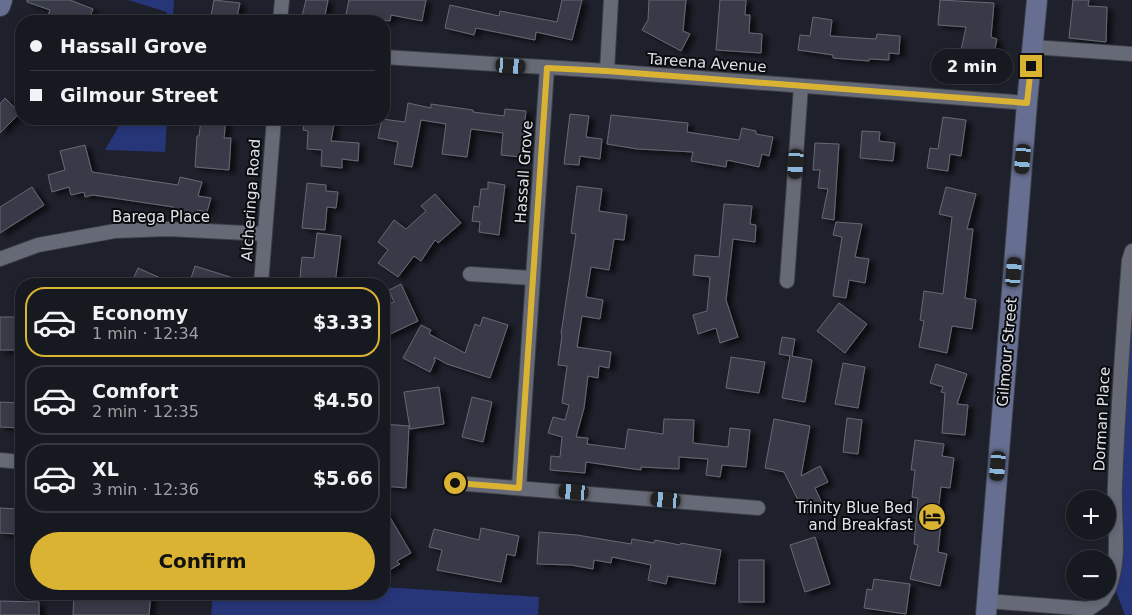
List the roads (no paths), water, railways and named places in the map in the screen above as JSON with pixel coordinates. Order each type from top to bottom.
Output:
[{"type":"main road","points":[[0,6],[2,0]]},
{"type":"main road","name":"Gilmour Street","points":[[987,608],[1027,103],[1037,0]]},
{"type":"street","points":[[281,15],[282,0]]},
{"type":"street","points":[[607,71],[611,0]]},
{"type":"street","points":[[1033,47],[1132,54]]},
{"type":"street","name":"Tareena Avenue","points":[[390,57],[607,71],[1027,103]]},
{"type":"street","name":"Hassall Grove","points":[[519,488],[547,68]]},
{"type":"street","points":[[787,281],[801,86]]},
{"type":"street","name":"Alcheringa Road","points":[[261,278],[274,125]]},
{"type":"street","name":"Barega Place","points":[[0,259],[38,245],[115,231],[168,230],[265,234]]},
{"type":"street","name":"Dorman Place","points":[[1115,550],[1114,491],[1118,405],[1129,260],[1132,251]]},
{"type":"street","points":[[470,274],[532,278]]},
{"type":"street","points":[[0,460],[15,461]]},
{"type":"street","points":[[455,483],[758,508]]},
{"type":"street","name":"Dorman Place","points":[[987,608],[1089,609],[1102,600]]},
{"type":"place","name":"Trinity Blue Bed and Breakfast","points":[[932,517]]}]
